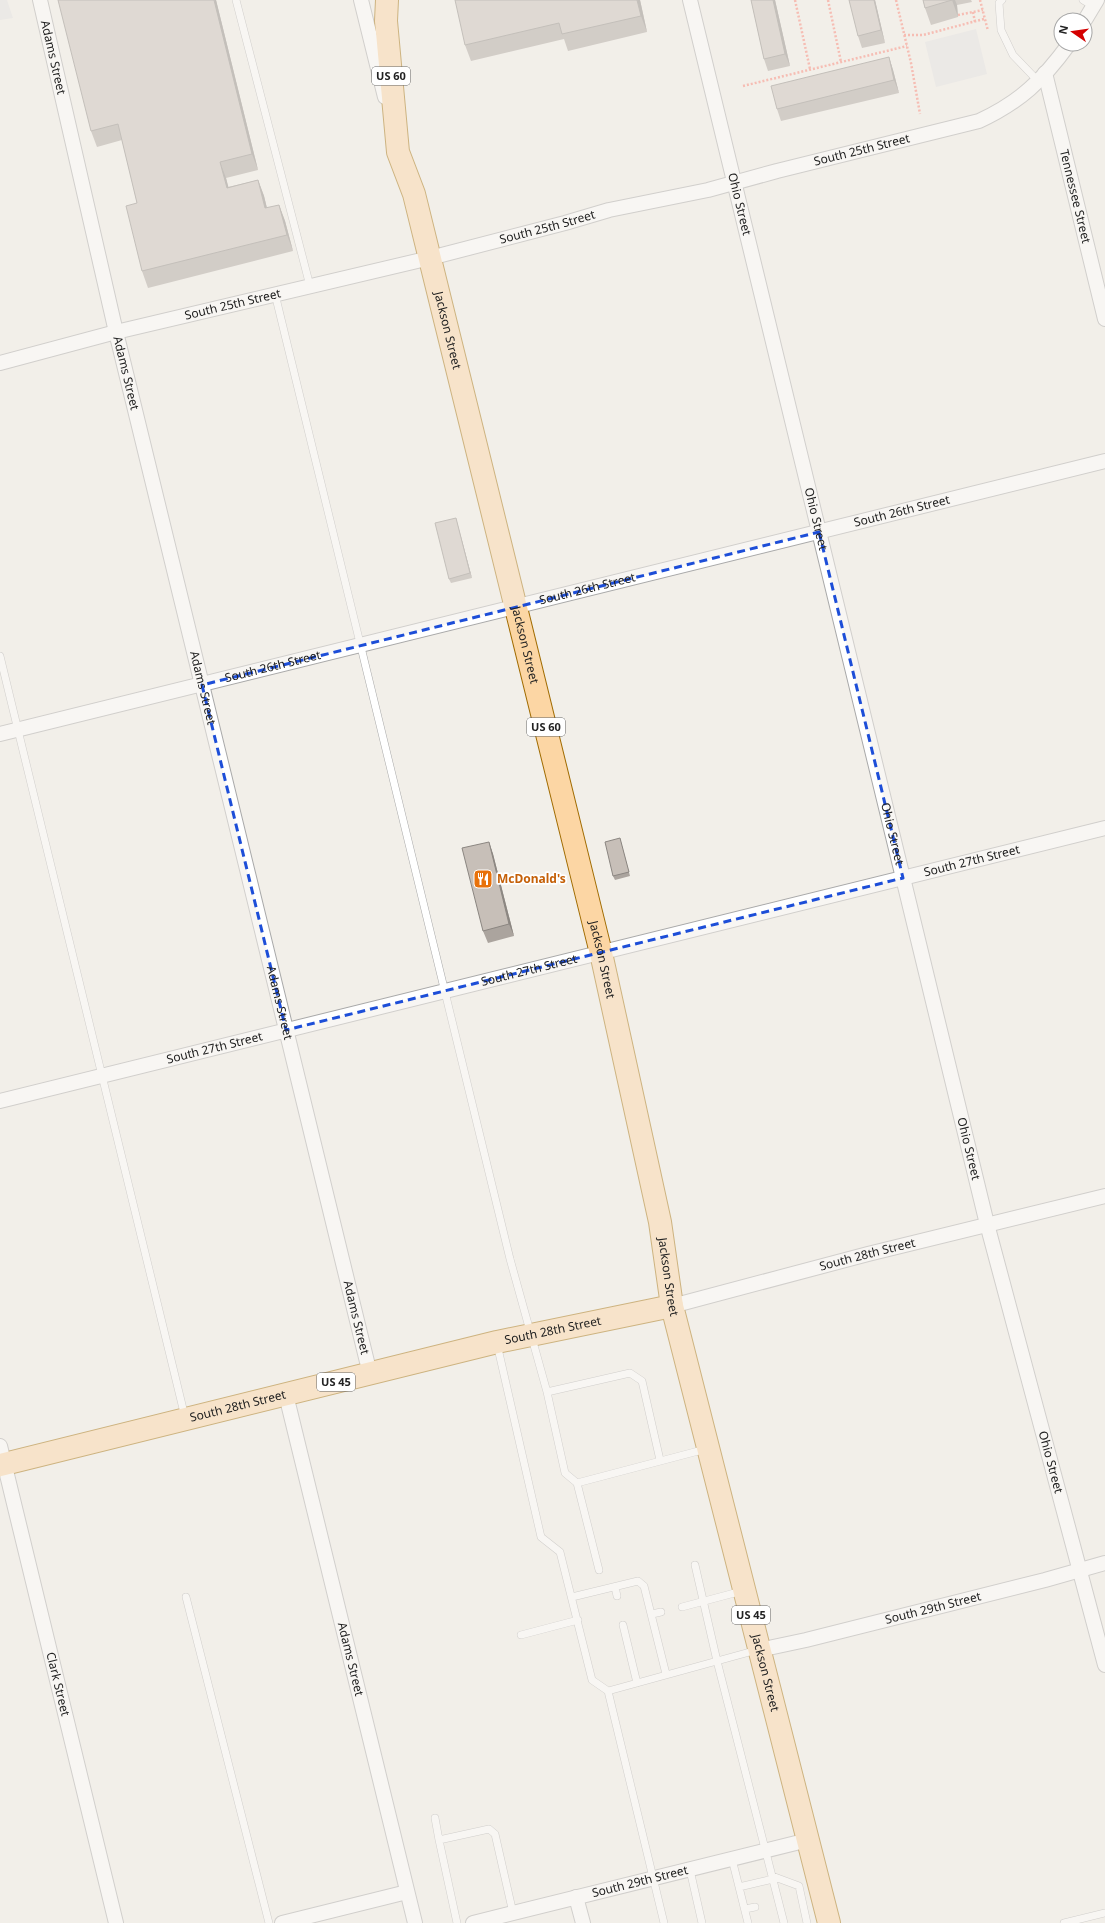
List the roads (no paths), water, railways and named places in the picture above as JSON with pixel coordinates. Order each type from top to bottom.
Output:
[{"type":"main road","name":"US 60","points":[[387,0],[386,21],[398,152]]},
{"type":"main road","name":"Jackson Street","points":[[398,152],[414,194],[601,952],[660,1222],[672,1306],[828,1923]]},
{"type":"main road","name":"South 28th Street","points":[[1,1458],[186,1419],[497,1343],[672,1306]]},
{"type":"street","name":"Adams Street","points":[[40,0],[116,332],[370,1374]]},
{"type":"street","name":"Jackson Street","points":[[361,0],[398,152]]},
{"type":"street","name":"Ohio Street","points":[[690,0],[733,183],[987,1224],[1105,1665]]},
{"type":"street","points":[[1088,12],[1091,2]]},
{"type":"street","name":"South 25th Street","points":[[0,363],[116,332],[430,258],[565,223],[586,216],[684,196],[979,121],[1003,110],[1023,96],[1042,77],[1062,52]]},
{"type":"street","name":"Tennessee Street","points":[[1042,77],[1105,319]]},
{"type":"street","name":"South 26th Street","points":[[0,734],[1105,461]]},
{"type":"street","name":"South 27th Street","points":[[0,1101],[1105,828]]},
{"type":"street","name":"South 28th Street","points":[[672,1306],[987,1224],[1105,1196]]},
{"type":"street","name":"Adams Street","points":[[286,1395],[415,1923]]},
{"type":"street","name":"Clark Street","points":[[1,1458],[116,1923]]},
{"type":"street","name":"South 29th Street","points":[[759,1650],[806,1640],[1079,1571],[1105,1563]]},
{"type":"street","name":"South 29th Street","points":[[473,1923],[808,1840]]},
{"type":"street","points":[[282,1923],[407,1892]]},
{"type":"street","points":[[576,1897],[583,1923]]},
{"type":"lane","points":[[236,0],[310,286]]},
{"type":"lane","points":[[1002,0],[999,3],[1001,30],[1013,55],[1042,77]]},
{"type":"lane","points":[[275,294],[510,1260],[530,1336],[547,1392],[566,1473],[577,1483],[599,1570]]},
{"type":"lane","points":[[0,656],[186,1419]]},
{"type":"lane","points":[[497,1343],[541,1537],[560,1552],[592,1680],[608,1691],[652,1879],[664,1923]]},
{"type":"lane","points":[[547,1392],[630,1373],[642,1381],[660,1460]]},
{"type":"lane","points":[[577,1483],[708,1448]]},
{"type":"lane","points":[[695,1565],[717,1661],[782,1923]]},
{"type":"lane","points":[[572,1598],[638,1581],[644,1586],[666,1674]]},
{"type":"lane","points":[[615,1587],[617,1596]]},
{"type":"lane","points":[[682,1607],[744,1591]]},
{"type":"lane","points":[[186,1597],[269,1923]]},
{"type":"lane","points":[[652,1614],[661,1612]]},
{"type":"lane","points":[[521,1634],[578,1620]]},
{"type":"lane","points":[[623,1625],[637,1683]]},
{"type":"lane","points":[[608,1691],[666,1674],[759,1650]]},
{"type":"lane","points":[[435,1818],[457,1923]]},
{"type":"lane","points":[[439,1840],[489,1829],[496,1834],[512,1913]]},
{"type":"lane","points":[[732,1859],[748,1923]]},
{"type":"lane","points":[[690,1870],[702,1923]]},
{"type":"lane","points":[[739,1887],[772,1878],[799,1886],[807,1923]]},
{"type":"lane","points":[[744,1909],[755,1907]]},
{"type":"lane","points":[[1064,1923],[1105,1913]]},
{"type":"place","name":"McDonald's","points":[[483,879]]}]
